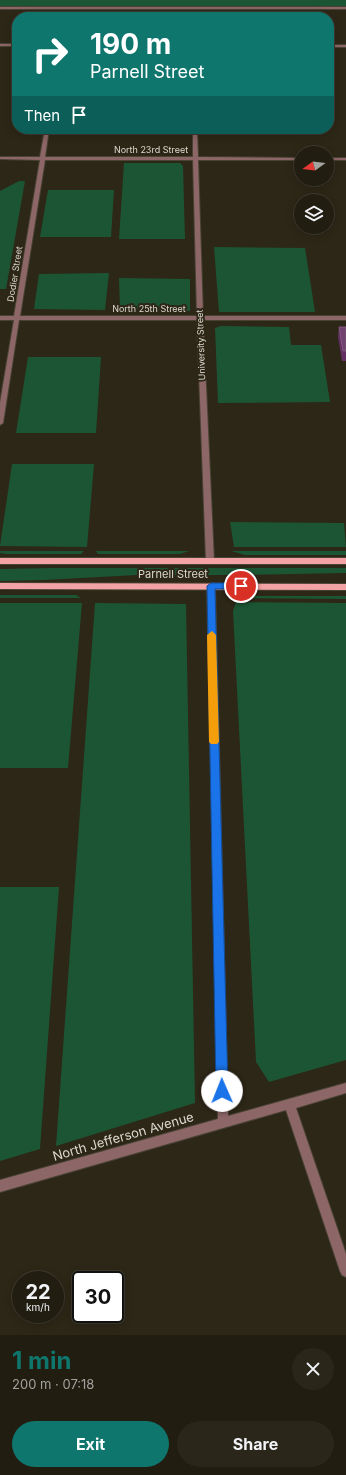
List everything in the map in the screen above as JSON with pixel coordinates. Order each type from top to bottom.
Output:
[{"type":"main road","name":"Parnell Street","points":[[0,561],[346,561]]},
{"type":"main road","points":[[301,586],[346,581]]},
{"type":"main road","name":"Parnell Street","points":[[0,586],[346,587]]},
{"type":"street","points":[[0,8],[346,8]]},
{"type":"street","points":[[0,45],[12,46]]},
{"type":"street","points":[[334,46],[346,46]]},
{"type":"street","name":"Dodier Street","points":[[0,423],[47,134]]},
{"type":"street","name":"University Street","points":[[195,134],[200,318],[210,561]]},
{"type":"street","name":"North 23rd Street","points":[[0,158],[294,159]]},
{"type":"street","points":[[334,159],[346,159]]},
{"type":"street","name":"North 25th Street","points":[[0,318],[346,318]]},
{"type":"street","points":[[211,586],[223,1122]]},
{"type":"street","name":"North Jefferson Avenue","points":[[0,1186],[346,1088]]},
{"type":"street","points":[[289,1104],[346,1271]]},
{"type":"green space","points":[[0,0],[346,0],[346,6],[0,6]]},
{"type":"green space","points":[[124,163],[180,163],[183,166],[185,239],[119,239]]},
{"type":"green space","points":[[19,181],[25,181],[6,289],[0,289],[0,191]]},
{"type":"green space","points":[[48,190],[114,190],[111,237],[40,237]]},
{"type":"green space","points":[[214,247],[305,248],[315,312],[219,312]]},
{"type":"green space","points":[[109,273],[105,310],[34,309],[39,274]]},
{"type":"green space","points":[[119,278],[190,279],[190,311],[120,309]]},
{"type":"green space","points":[[221,326],[289,327],[291,345],[321,345],[330,402],[218,403],[215,328]]},
{"type":"green space","points":[[28,357],[101,357],[96,433],[16,433]]},
{"type":"green space","points":[[12,464],[94,464],[87,547],[0,546]]},
{"type":"green space","points":[[230,522],[344,523],[346,547],[234,547]]},
{"type":"green space","points":[[0,551],[84,551],[81,554],[6,554],[0,553]]},
{"type":"green space","points":[[96,551],[189,551],[180,554],[98,554]]},
{"type":"green space","points":[[231,551],[346,551],[346,555],[245,555]]},
{"type":"green space","points":[[346,568],[346,573],[137,575],[0,581],[0,569]]},
{"type":"green space","points":[[0,595],[76,595],[81,598],[0,598]]},
{"type":"green space","points":[[239,596],[346,596],[346,599],[235,598]]},
{"type":"green space","points":[[236,602],[346,603],[346,1060],[269,1082],[256,1062],[233,611]]},
{"type":"green space","points":[[0,603],[82,603],[68,768],[0,768]]},
{"type":"green space","points":[[95,603],[186,604],[195,1103],[56,1146]]},
{"type":"green space","points":[[0,887],[59,887],[40,1149],[0,1161]]},
{"type":"building","points":[[339,327],[346,327],[346,351],[343,351]]},
{"type":"slow traffic","points":[[212,635],[214,742]]},
{"type":"route","points":[[222,1091],[211,586],[241,586]]}]
